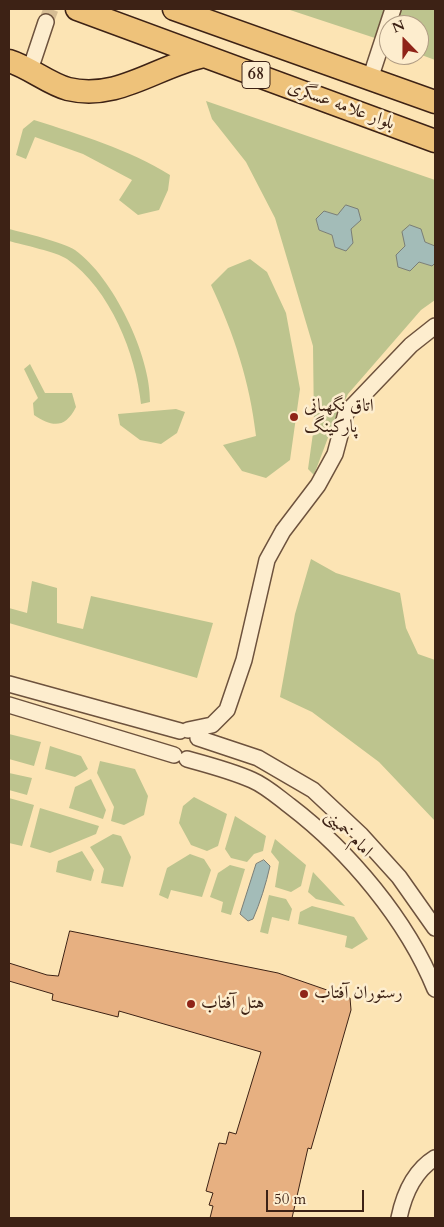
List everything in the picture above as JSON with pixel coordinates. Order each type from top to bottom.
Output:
[{"type":"highway","name":"بلوار علامه عسگری","points":[[78,9],[435,141]]},
{"type":"highway","name":"بلوار علامه عسگری","points":[[174,9],[204,15],[435,102]]},
{"type":"highway","points":[[9,61],[66,88],[92,93],[114,90],[186,60],[204,56]]},
{"type":"street","points":[[370,78],[393,9]]},
{"type":"street","points":[[30,70],[46,22]]},
{"type":"street","points":[[189,733],[198,752],[180,757],[170,741],[176,733],[189,733],[212,725],[227,710],[244,660],[267,560],[283,531],[318,485],[330,462],[346,413],[411,345],[435,326]]},
{"type":"street","name":"امام خمینی","points":[[9,684],[189,733],[258,758],[313,790],[361,835],[393,870],[435,928]]},
{"type":"street","name":"امام خمینی","points":[[9,705],[253,780],[304,817],[334,843],[370,883],[428,971],[435,989]]},
{"type":"street","points":[[398,1218],[406,1191],[413,1179],[428,1162],[435,1158]]},
{"type":"green space","points":[[287,9],[435,9],[435,60],[429,58],[429,15],[379,15],[379,39]]},
{"type":"green space","points":[[206,101],[435,180],[435,246],[425,242],[419,262],[432,266],[435,263],[435,300],[421,310],[348,394],[332,427],[314,475],[308,469],[314,426],[313,346],[275,218],[246,162],[212,119]],"holes":[[[324,211],[344,222],[350,231],[353,243],[335,247],[332,235],[319,230],[316,219]]]},
{"type":"green space","points":[[34,120],[121,150],[170,175],[168,190],[159,210],[138,215],[119,200],[132,180],[83,154],[35,137],[26,159],[16,155],[23,129]]},
{"type":"green space","points":[[9,229],[62,244],[75,250],[89,262],[103,279],[116,298],[137,341],[149,383],[150,402],[141,404],[127,344],[108,305],[96,287],[82,272],[62,256],[9,241]]},
{"type":"green space","points":[[250,259],[267,272],[286,313],[300,389],[290,460],[266,478],[242,471],[223,445],[256,436],[250,397],[240,359],[211,285],[228,268]]},
{"type":"green space","points":[[30,364],[45,393],[72,393],[76,407],[72,414],[63,422],[52,424],[34,415],[33,403],[38,398],[24,369]]},
{"type":"green space","points":[[176,409],[185,412],[177,433],[161,444],[140,440],[120,425],[118,414]]},
{"type":"green space","points":[[311,559],[336,573],[400,593],[406,628],[418,654],[435,660],[435,821],[379,762],[312,712],[280,697],[295,614]]},
{"type":"green space","points":[[32,581],[57,588],[57,623],[83,629],[91,596],[213,623],[197,678],[9,623],[9,608],[27,613]]},
{"type":"green space","points":[[9,734],[41,742],[34,766],[9,759]]},
{"type":"green space","points":[[50,746],[81,756],[88,769],[75,777],[45,769]]},
{"type":"green space","points":[[100,761],[135,769],[148,796],[144,815],[124,825],[111,821],[114,807],[97,773]]},
{"type":"green space","points":[[9,773],[32,778],[27,795],[9,790]]},
{"type":"green space","points":[[91,779],[106,810],[103,819],[69,808],[75,787]]},
{"type":"green space","points":[[194,797],[227,814],[218,846],[207,851],[191,845],[179,823],[183,806]]},
{"type":"green space","points":[[9,798],[34,805],[22,846],[9,843]]},
{"type":"green space","points":[[40,808],[99,826],[96,834],[50,853],[30,847]]},
{"type":"green space","points":[[235,816],[266,836],[263,851],[254,854],[247,862],[231,858],[225,849]]},
{"type":"green space","points":[[113,834],[121,836],[131,857],[123,887],[101,883],[104,869],[90,847]]},
{"type":"green space","points":[[275,839],[306,865],[301,886],[291,892],[275,887],[279,862],[271,852]]},
{"type":"green space","points":[[82,851],[94,870],[91,881],[56,872],[58,861]]},
{"type":"green space","points":[[190,854],[204,859],[211,870],[202,897],[171,890],[168,899],[159,895],[167,868]]},
{"type":"green space","points":[[230,865],[245,869],[231,915],[221,912],[223,902],[210,897],[218,873]]},
{"type":"green space","points":[[313,872],[345,906],[316,899],[308,892]]},
{"type":"green space","points":[[269,895],[286,899],[292,909],[289,921],[272,917],[268,934],[260,932]]},
{"type":"green space","points":[[312,906],[354,917],[368,939],[352,949],[345,947],[347,936],[298,924],[300,912]]},
{"type":"water","points":[[346,205],[358,209],[361,220],[351,229],[353,243],[346,251],[335,247],[332,235],[319,230],[316,219],[324,211],[337,215]]},
{"type":"water","points":[[410,225],[421,229],[425,242],[435,246],[435,263],[432,266],[419,262],[410,271],[398,267],[396,255],[405,246],[402,232]]},
{"type":"water","points":[[264,860],[270,866],[267,880],[253,919],[248,921],[240,914],[256,864]]},
{"type":"building","points":[[70,931],[278,973],[350,998],[351,1010],[311,1149],[308,1148],[292,1218],[210,1218],[213,1206],[209,1205],[213,1193],[206,1191],[219,1143],[226,1144],[229,1132],[236,1134],[261,1052],[119,1011],[118,1017],[52,1000],[53,994],[9,981],[9,963],[47,975],[58,976]]},
{"type":"tunnel","points":[[46,22],[51,9]]},
{"type":"place","name":"اتاق نگهبانی پارکینگ","points":[[294,417]]},
{"type":"place","name":"رستوران آفتاب","points":[[304,994]]},
{"type":"place","name":"هتل آفتاب","points":[[191,1004]]}]
